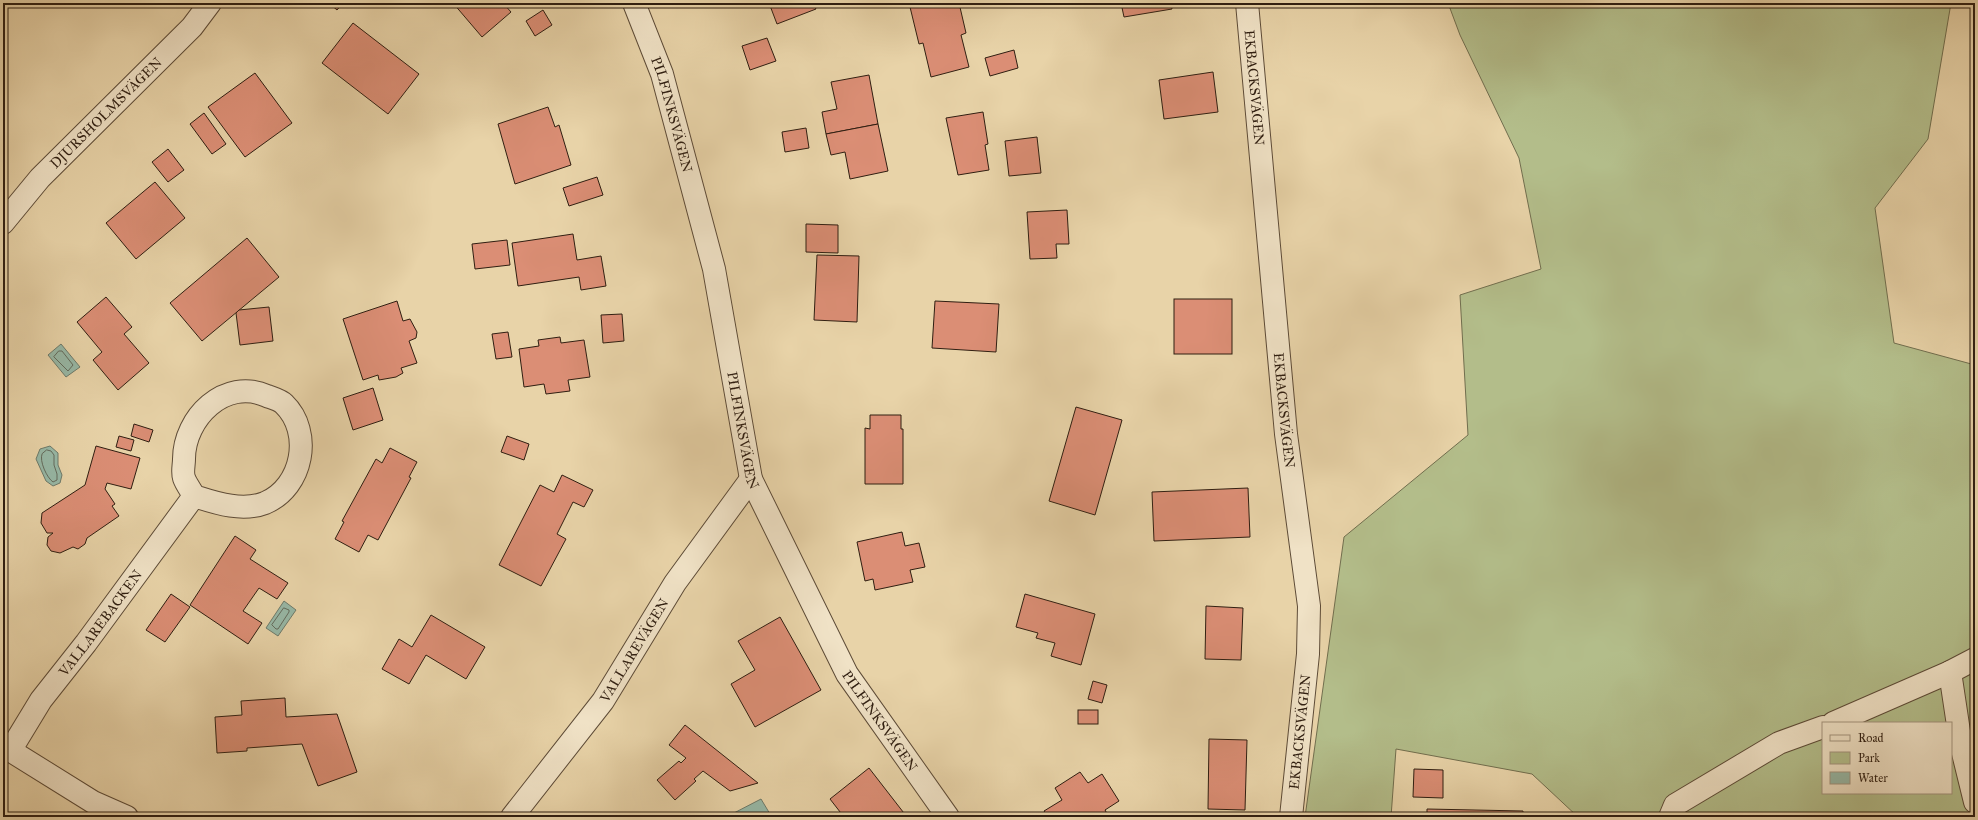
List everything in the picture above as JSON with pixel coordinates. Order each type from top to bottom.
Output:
[{"type":"street","name":"DJURSHOLMSVÄGEN","points":[[3,223],[40,178],[192,27],[210,3]]},
{"type":"street","name":"PILFINKSVÄGEN","points":[[634,3],[662,74],[714,269],[751,479],[847,674],[948,817]]},
{"type":"street","name":"EKBACKSVÄGEN","points":[[1247,3],[1286,434],[1309,606],[1308,654],[1291,817]]},
{"type":"street","points":[[256,391],[283,403],[298,424],[301,448],[295,475],[282,493],[264,503],[242,507],[219,504],[194,496],[183,477],[184,451],[192,425],[208,405],[230,393],[256,391]]},
{"type":"street","name":"VALLAREVÄGEN","points":[[512,817],[603,701],[675,583],[751,479]]},
{"type":"street","name":"VALLAREBACKEN","points":[[6,748],[41,700],[86,643],[194,496]]},
{"type":"street","points":[[1835,722],[1950,672],[1975,659]]},
{"type":"street","points":[[1950,672],[1961,745],[1975,802]]},
{"type":"street","points":[[1670,817],[1675,805],[1779,743],[1822,727]]},
{"type":"street","points":[[6,748],[93,802],[128,817]]},
{"type":"green space","points":[[1448,3],[1951,3],[1928,139],[1875,208],[1894,343],[1975,365],[1975,817],[1578,817],[1532,774],[1396,749],[1391,817],[1305,817],[1344,537],[1468,435],[1460,295],[1541,269],[1519,158],[1460,35]]},
{"type":"water","points":[[61,344],[80,367],[66,377],[48,355]]},
{"type":"water","points":[[50,446],[58,453],[58,465],[62,475],[60,483],[53,486],[46,481],[36,459],[40,449]]},
{"type":"water","points":[[284,601],[296,610],[278,636],[266,628]]},
{"type":"water","points":[[761,799],[770,814],[764,817],[734,817],[732,814]]},
{"type":"building","points":[[329,3],[343,3],[337,10]]},
{"type":"building","points":[[453,3],[503,3],[511,12],[482,37]]},
{"type":"building","points":[[769,3],[813,3],[816,9],[777,24]]},
{"type":"building","points":[[927,3],[959,3],[966,33],[961,35],[969,67],[931,77],[923,43],[919,44],[910,7]]},
{"type":"building","points":[[1121,3],[1171,3],[1172,9],[1124,17]]},
{"type":"building","points":[[543,10],[552,25],[535,36],[526,21]]},
{"type":"building","points":[[353,23],[419,74],[388,114],[322,63]]},
{"type":"building","points":[[767,38],[776,61],[750,70],[742,46]]},
{"type":"building","points":[[1014,50],[1018,68],[990,76],[985,58]]},
{"type":"building","points":[[1213,72],[1218,112],[1164,119],[1159,80]]},
{"type":"building","points":[[255,73],[292,123],[245,157],[208,107]]},
{"type":"building","points":[[869,75],[878,124],[826,134],[822,112],[837,109],[831,82]]},
{"type":"building","points":[[548,107],[555,127],[559,125],[571,165],[515,184],[498,124]]},
{"type":"building","points":[[983,112],[988,144],[985,145],[989,170],[958,175],[946,118]]},
{"type":"building","points":[[204,113],[226,144],[212,154],[190,124]]},
{"type":"building","points":[[878,124],[888,171],[850,179],[845,152],[831,155],[826,134]]},
{"type":"building","points":[[806,128],[809,148],[785,152],[782,132]]},
{"type":"building","points":[[1037,137],[1041,173],[1009,176],[1005,141]]},
{"type":"building","points":[[168,149],[184,170],[168,182],[152,162]]},
{"type":"building","points":[[597,177],[603,195],[569,206],[563,188]]},
{"type":"building","points":[[155,182],[185,218],[136,259],[106,223]]},
{"type":"building","points":[[1067,210],[1069,244],[1056,244],[1057,258],[1030,259],[1027,212]]},
{"type":"building","points":[[806,224],[838,225],[838,253],[806,252]]},
{"type":"building","points":[[573,234],[577,260],[601,256],[606,286],[581,290],[579,277],[518,286],[512,243]]},
{"type":"building","points":[[247,238],[279,277],[202,341],[170,303]]},
{"type":"building","points":[[507,240],[510,265],[475,269],[472,244]]},
{"type":"building","points":[[817,255],[859,256],[857,322],[814,320]]},
{"type":"building","points":[[106,297],[132,327],[124,334],[149,363],[118,390],[93,360],[102,352],[77,322]]},
{"type":"building","points":[[1174,299],[1232,299],[1232,354],[1174,354]]},
{"type":"building","points":[[397,301],[403,321],[410,319],[417,332],[416,338],[409,341],[417,363],[401,368],[403,373],[396,377],[379,380],[378,375],[363,380],[343,319]]},
{"type":"building","points":[[935,301],[999,304],[996,352],[932,348]]},
{"type":"building","points":[[269,307],[273,341],[240,345],[236,313],[239,310]]},
{"type":"building","points":[[622,314],[624,341],[603,343],[601,315]]},
{"type":"building","points":[[508,332],[512,357],[496,359],[492,334]]},
{"type":"building","points":[[560,337],[561,343],[584,340],[590,377],[568,380],[570,391],[546,394],[544,384],[524,387],[519,349],[539,346],[538,340]]},
{"type":"building","points":[[373,388],[383,420],[353,430],[343,398]]},
{"type":"building","points":[[1076,407],[1122,420],[1095,515],[1049,501]]},
{"type":"building","points":[[870,415],[901,415],[901,429],[903,429],[903,484],[865,484],[865,428],[870,429]]},
{"type":"building","points":[[134,424],[153,430],[149,442],[131,436]]},
{"type":"building","points":[[119,436],[134,440],[131,451],[116,447]]},
{"type":"building","points":[[507,436],[529,444],[524,460],[501,452]]},
{"type":"building","points":[[96,446],[140,458],[131,489],[107,483],[105,489],[115,504],[112,506],[119,516],[87,538],[85,544],[78,549],[73,547],[60,553],[51,551],[47,545],[48,537],[53,533],[47,533],[41,523],[42,513],[85,485]]},
{"type":"building","points":[[390,448],[417,462],[409,477],[411,478],[378,540],[368,535],[359,552],[335,539],[344,522],[342,521],[376,459],[382,463]]},
{"type":"building","points":[[562,475],[593,490],[584,507],[573,502],[557,534],[566,539],[541,586],[499,565],[540,485],[554,492]]},
{"type":"building","points":[[1248,488],[1250,537],[1154,541],[1152,492]]},
{"type":"building","points":[[902,532],[905,546],[919,543],[925,567],[910,570],[913,582],[875,590],[873,579],[865,581],[857,542]]},
{"type":"building","points":[[235,536],[256,550],[250,559],[288,583],[277,599],[259,588],[243,611],[262,623],[248,644],[190,605]]},
{"type":"building","points":[[171,594],[190,607],[165,642],[146,630]]},
{"type":"building","points":[[1025,594],[1095,614],[1081,665],[1051,656],[1055,643],[1036,638],[1038,633],[1016,627]]},
{"type":"building","points":[[1206,606],[1243,608],[1241,660],[1205,659]]},
{"type":"building","points":[[431,615],[485,647],[466,679],[426,655],[409,684],[382,669],[399,639],[412,647]]},
{"type":"building","points":[[780,617],[821,690],[755,727],[731,684],[755,670],[738,641]]},
{"type":"building","points":[[1093,681],[1107,685],[1102,703],[1088,699]]},
{"type":"building","points":[[285,698],[286,717],[337,714],[357,772],[318,786],[302,744],[247,748],[247,751],[217,753],[215,717],[242,715],[241,701]]},
{"type":"building","points":[[1078,710],[1098,710],[1098,724],[1078,724]]},
{"type":"building","points":[[685,725],[758,783],[730,791],[703,771],[694,779],[696,781],[675,800],[657,780],[679,761],[681,763],[686,758],[669,745]]},
{"type":"building","points":[[1209,739],[1247,740],[1245,810],[1208,809]]},
{"type":"building","points":[[869,768],[907,817],[844,817],[830,799]]},
{"type":"building","points":[[1414,769],[1443,770],[1443,798],[1413,797]]},
{"type":"building","points":[[1080,772],[1088,783],[1102,774],[1119,801],[1105,810],[1109,817],[1048,817],[1044,811],[1062,800],[1055,788]]},
{"type":"building","points":[[1427,809],[1523,811],[1523,817],[1427,817]]}]
